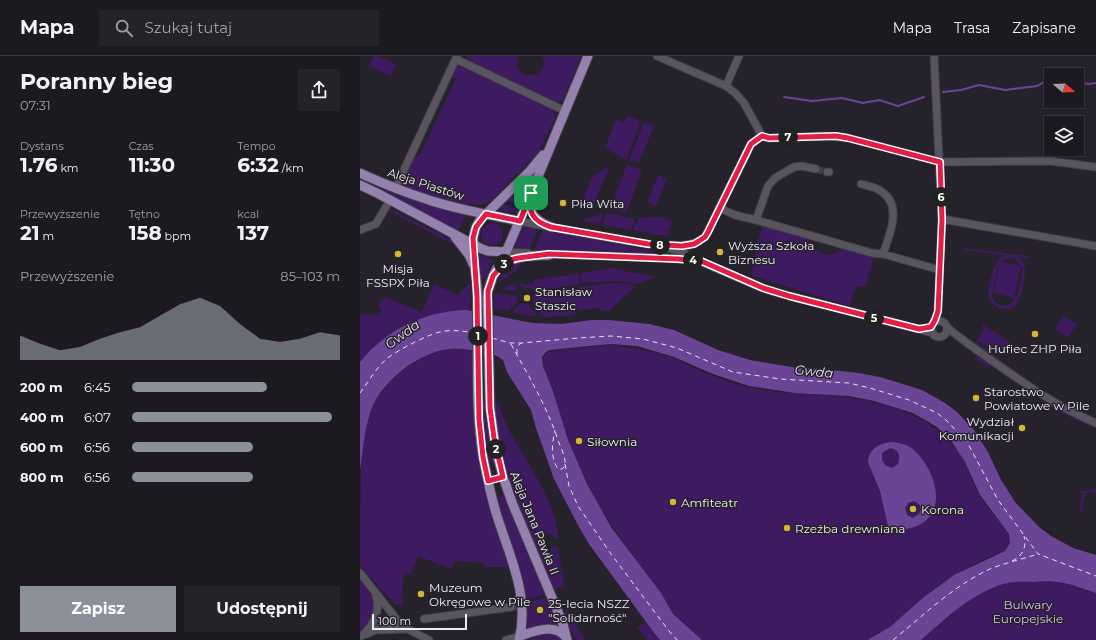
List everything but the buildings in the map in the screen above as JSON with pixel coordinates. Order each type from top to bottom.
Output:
[{"type":"main road","points":[[493,276],[520,221],[588,56]]},
{"type":"main road","points":[[552,142],[529,172],[486,214],[476,227],[474,244],[477,296],[480,434],[488,481],[497,516],[517,574],[522,606],[520,638],[540,629],[556,631],[567,638]]},
{"type":"main road","name":"Aleja Piastów","points":[[360,173],[427,200],[520,221]]},
{"type":"main road","name":"Aleja Piastów","points":[[360,185],[488,251],[506,252]]},
{"type":"main road","points":[[531,193],[531,214],[537,220],[551,227]]},
{"type":"main road","points":[[458,208],[470,210],[482,208],[505,196]]},
{"type":"main road","points":[[448,231],[458,240],[469,255],[476,275]]},
{"type":"main road","points":[[493,276],[503,264],[510,260],[549,254]]},
{"type":"main road","name":"Aleja Jana Pawła II","points":[[493,276],[487,297],[492,427],[496,450],[503,477],[516,512],[563,624],[567,638]]},
{"type":"main road","points":[[488,481],[503,477]]},
{"type":"street","points":[[657,56],[726,86],[744,103],[762,136],[769,138],[826,136],[842,137],[940,162],[1050,161],[1096,167]]},
{"type":"street","points":[[726,86],[739,56]]},
{"type":"street","points":[[934,56],[942,220],[936,336],[943,335],[967,342]]},
{"type":"street","points":[[395,188],[456,57],[565,111]]},
{"type":"street","points":[[648,244],[682,246],[694,244],[705,237],[751,144],[762,136]]},
{"type":"street","points":[[756,220],[768,186],[775,178],[794,167],[802,166],[816,169]]},
{"type":"street","points":[[862,184],[882,192],[889,200],[893,210],[892,228],[883,254]]},
{"type":"street","points":[[360,230],[376,224],[390,200]]},
{"type":"street","points":[[719,208],[735,215],[872,253],[883,254],[940,270]]},
{"type":"street","points":[[942,220],[1096,246]]},
{"type":"street","points":[[520,221],[667,248],[690,255],[776,292],[919,329],[937,326],[967,342],[1041,394],[1096,423]]},
{"type":"street","points":[[665,258],[672,254],[667,248]]},
{"type":"street","points":[[506,252],[665,258],[701,261]]},
{"type":"street","points":[[937,326],[946,331],[943,335]]},
{"type":"street","points":[[360,573],[402,626],[430,640]]},
{"type":"street","points":[[361,637],[371,626],[377,613],[377,599],[372,589]]},
{"type":"street","points":[[424,619],[512,607]]},
{"type":"street","points":[[361,637],[396,620]]},
{"type":"street","points":[[373,631],[407,629]]},
{"type":"street","points":[[506,640],[520,638]]},
{"type":"green space","points":[[374,56],[378,56],[396,64],[391,76],[369,66]]},
{"type":"green space","points":[[466,56],[519,56],[517,65],[519,71],[530,76],[541,71],[544,65],[542,56],[581,56],[563,100],[557,103],[467,60]]},
{"type":"green space","points":[[457,66],[464,67],[551,108],[556,114],[539,152],[492,200],[481,205],[470,205],[432,197],[408,188],[406,184],[406,176],[410,165],[414,157],[420,155],[456,79],[450,78]]},
{"type":"green space","points":[[627,116],[641,121],[626,160],[605,148],[616,119],[624,122]]},
{"type":"green space","points":[[644,122],[654,126],[639,162],[629,161]]},
{"type":"green space","points":[[627,164],[642,170],[626,213],[611,207]]},
{"type":"green space","points":[[610,165],[594,204],[583,200],[592,177]]},
{"type":"green space","points":[[533,174],[521,205],[506,200]]},
{"type":"green space","points":[[658,175],[667,179],[656,206],[647,203]]},
{"type":"green space","points":[[383,187],[429,205],[466,214],[458,232],[381,190]]},
{"type":"green space","points":[[502,204],[519,209],[517,213],[502,211],[499,207]]},
{"type":"green space","points":[[392,210],[442,235],[453,243],[452,244],[389,211]]},
{"type":"green space","points":[[604,213],[599,224],[580,220]]},
{"type":"green space","points":[[607,213],[635,219],[631,230],[602,224]]},
{"type":"green space","points":[[660,217],[672,221],[667,237],[633,230],[639,218]]},
{"type":"green space","points":[[488,223],[496,223],[503,230],[503,238],[496,245],[488,245],[481,238],[481,230]]},
{"type":"green space","points":[[763,226],[808,238],[810,244],[822,254],[832,254],[842,248],[870,255],[873,260],[866,285],[863,287],[856,286],[849,306],[750,275],[757,257],[754,251]]},
{"type":"green space","points":[[524,227],[538,228],[529,250],[517,249],[515,246]]},
{"type":"green space","points":[[543,230],[665,253],[668,255],[534,250]]},
{"type":"green space","points":[[964,248],[1029,256],[1029,258],[1019,257],[1025,268],[1024,281],[1019,301],[1013,308],[1004,309],[995,306],[989,298],[988,293],[994,267],[1004,255],[964,250]],"holes":[[[1008,258],[1016,259],[1021,266],[1001,262]],[[1000,262],[994,293],[1014,298],[1021,266],[1020,285],[1016,298],[1008,305],[1003,306],[997,304],[992,296]]]},
{"type":"green space","points":[[479,255],[493,260],[485,279],[480,278]]},
{"type":"green space","points":[[520,262],[521,265],[513,273],[498,282],[505,268]]},
{"type":"green space","points":[[612,268],[655,277],[637,284],[616,281],[582,283],[581,273]]},
{"type":"green space","points":[[579,273],[580,284],[539,290],[524,288],[519,285],[521,282],[525,285],[533,284],[534,280]]},
{"type":"green space","points":[[470,282],[470,312],[360,363],[360,314],[375,315],[381,311],[378,304],[385,297],[422,312],[434,284],[458,295]]},
{"type":"green space","points":[[514,283],[518,289],[517,291],[501,289]]},
{"type":"green space","points":[[616,283],[628,284],[635,287],[609,311],[601,311],[601,308],[575,310],[575,315],[544,317],[536,308],[532,300],[534,293]]},
{"type":"green space","points":[[496,293],[517,296],[518,301],[508,311],[494,308],[494,297]]},
{"type":"green space","points":[[522,303],[530,306],[536,314],[535,316],[512,312]]},
{"type":"green space","points":[[1064,316],[1077,324],[1068,338],[1055,329]]},
{"type":"green space","points":[[981,323],[1011,343],[1001,356],[977,340],[983,328]]},
{"type":"green space","points":[[976,342],[1022,376],[1021,377],[976,344]]},
{"type":"green space","points":[[611,345],[642,350],[676,359],[730,382],[749,387],[770,391],[834,396],[869,401],[886,405],[919,418],[947,439],[959,453],[980,496],[1009,535],[1009,546],[1003,552],[980,561],[940,584],[891,627],[880,635],[868,640],[702,640],[676,618],[595,498],[572,451],[554,392],[543,364],[543,359],[549,351]]},
{"type":"green space","points":[[449,349],[461,349],[478,352],[483,457],[515,567],[484,567],[484,563],[454,561],[451,569],[418,556],[411,574],[405,574],[402,585],[403,605],[394,604],[360,566],[361,466],[365,431],[373,405],[383,389],[391,380],[417,360],[430,354]]},
{"type":"green space","points":[[978,356],[991,365],[989,368],[974,357]]},
{"type":"green space","points":[[482,402],[486,402],[494,461],[492,463],[488,461],[484,432]]},
{"type":"green space","points":[[493,402],[499,404],[509,430],[539,482],[552,510],[558,538],[554,538],[553,535],[542,531],[538,543],[545,557],[550,556],[552,546],[558,547],[564,583],[563,586],[554,590],[511,490],[497,439]]},
{"type":"green space","points":[[1050,404],[1092,426],[1091,427],[1045,405]]},
{"type":"green space","points":[[1096,489],[1096,493],[1089,491],[1088,494],[1085,493],[1081,514],[1079,513],[1082,494],[1078,492]]},
{"type":"green space","points":[[501,495],[506,496],[547,593],[533,598],[525,598],[497,500]]},
{"type":"green space","points":[[360,578],[371,593],[374,609],[370,621],[360,633]]},
{"type":"green space","name":"Bulwary Europejskie","points":[[1049,581],[1065,583],[1096,593],[1096,640],[921,640],[960,606],[982,592],[1011,582]]},
{"type":"green space","points":[[548,597],[559,625],[540,624],[525,631],[525,602]]},
{"type":"green space","points":[[566,608],[585,640],[576,640],[564,616]]},
{"type":"green space","points":[[646,623],[660,640],[647,640],[637,627]]},
{"type":"green space","points":[[547,634],[556,636],[562,640],[530,640],[537,635]]},
{"type":"water","name":"Gwda","points":[[466,310],[533,323],[562,324],[591,320],[609,320],[649,324],[674,330],[718,350],[750,360],[797,368],[859,373],[880,377],[922,390],[945,403],[957,412],[974,430],[988,452],[1001,480],[1015,502],[1039,527],[1051,536],[1073,548],[1096,555],[1096,593],[1072,585],[1056,582],[1045,581],[1007,583],[991,588],[970,600],[949,615],[921,640],[868,640],[890,627],[924,597],[954,575],[1005,551],[1010,543],[1009,534],[980,495],[965,462],[952,442],[937,427],[913,413],[874,401],[849,396],[795,393],[749,386],[713,374],[674,357],[637,346],[611,344],[549,350],[542,357],[543,366],[553,391],[568,440],[587,484],[611,527],[661,593],[673,614],[702,640],[660,640],[589,544],[579,527],[554,479],[531,410],[507,372],[503,360],[495,355],[467,350],[450,349],[438,351],[425,356],[402,370],[382,390],[375,401],[368,420],[360,470],[360,362],[382,341],[407,324],[436,314]]},
{"type":"water","points":[[888,443],[900,443],[910,447],[919,455],[933,478],[936,490],[936,503],[932,513],[924,522],[911,528],[899,529],[888,526],[880,491],[868,462],[870,453],[876,447]],"holes":[[[890,448],[897,451],[899,456],[898,464],[892,468],[885,465],[882,460],[882,453]],[[914,501],[920,505],[921,509],[919,514],[913,518],[907,515],[905,508],[908,503]]]},
{"type":"pier","points":[[472,309],[493,313],[494,356],[472,353]]},
{"type":"waterway","points":[[943,92],[961,90],[979,85],[1005,90],[1037,86],[1044,82]]},
{"type":"waterway","points":[[1084,83],[1096,83]]},
{"type":"waterway","points":[[784,97],[812,101],[842,98],[863,103],[879,100],[898,106],[924,97]]},
{"type":"ferry route","points":[[360,393],[377,369],[389,357],[408,346],[439,332],[463,331],[473,333]]},
{"type":"ferry route","points":[[492,338],[510,343],[611,336],[643,339],[677,348],[733,372],[780,379],[849,383],[909,400],[937,413],[946,420],[967,442],[998,500],[1038,554],[1096,576]]},
{"type":"ferry route","points":[[517,354],[517,347],[521,343]]},
{"type":"ferry route","points":[[511,344],[537,392],[554,429],[559,443],[562,451],[564,457],[565,466],[562,469],[558,469],[553,455],[553,440],[554,435],[555,430]]},
{"type":"ferry route","points":[[565,464],[569,486],[578,506],[611,554],[677,640]]},
{"type":"ferry route","points":[[1012,561],[1019,557],[1023,551],[1025,544],[1024,536]]},
{"type":"ferry route","points":[[893,640],[951,592],[976,576],[990,569],[1038,554]]},
{"type":"tunnel","points":[[816,169],[827,172]]},
{"type":"place","name":"Piła Wita","points":[[563,203]]},
{"type":"place","name":"Wyższa Szkoła Biznesu","points":[[720,252]]},
{"type":"place","name":"Misja FSSPX Piła","points":[[398,254]]},
{"type":"place","name":"Stanisław Staszic","points":[[527,298]]},
{"type":"place","name":"Hufiec ZHP Piła","points":[[1035,334]]},
{"type":"place","name":"Starostwo Powiatowe w Pile","points":[[976,398]]},
{"type":"place","name":"Wydział Komunikacji","points":[[1022,428]]},
{"type":"place","name":"Siłownia","points":[[579,441]]},
{"type":"place","name":"Amfiteatr","points":[[673,502]]},
{"type":"place","name":"Korona","points":[[913,509]]},
{"type":"place","name":"Rzeźba drewniana","points":[[787,528]]},
{"type":"place","name":"Muzeum Okręgowe w Pile","points":[[421,594]]},
{"type":"place","name":"25-lecia NSZZ \"Solidarność\"","points":[[540,610]]},
{"type":"route","points":[[762,136],[769,138],[836,136],[940,162],[942,220],[938,311],[931,327],[919,329],[853,313],[763,288],[701,261],[636,256],[612,257],[549,254],[510,260],[503,264],[493,276],[487,297],[490,408],[494,438],[503,477],[488,481],[483,457],[478,409],[477,296],[473,238],[474,231],[477,224],[486,214],[520,221],[531,193],[531,214],[537,220],[551,227],[648,244],[682,246],[694,244],[705,237],[751,144],[762,136]]}]
